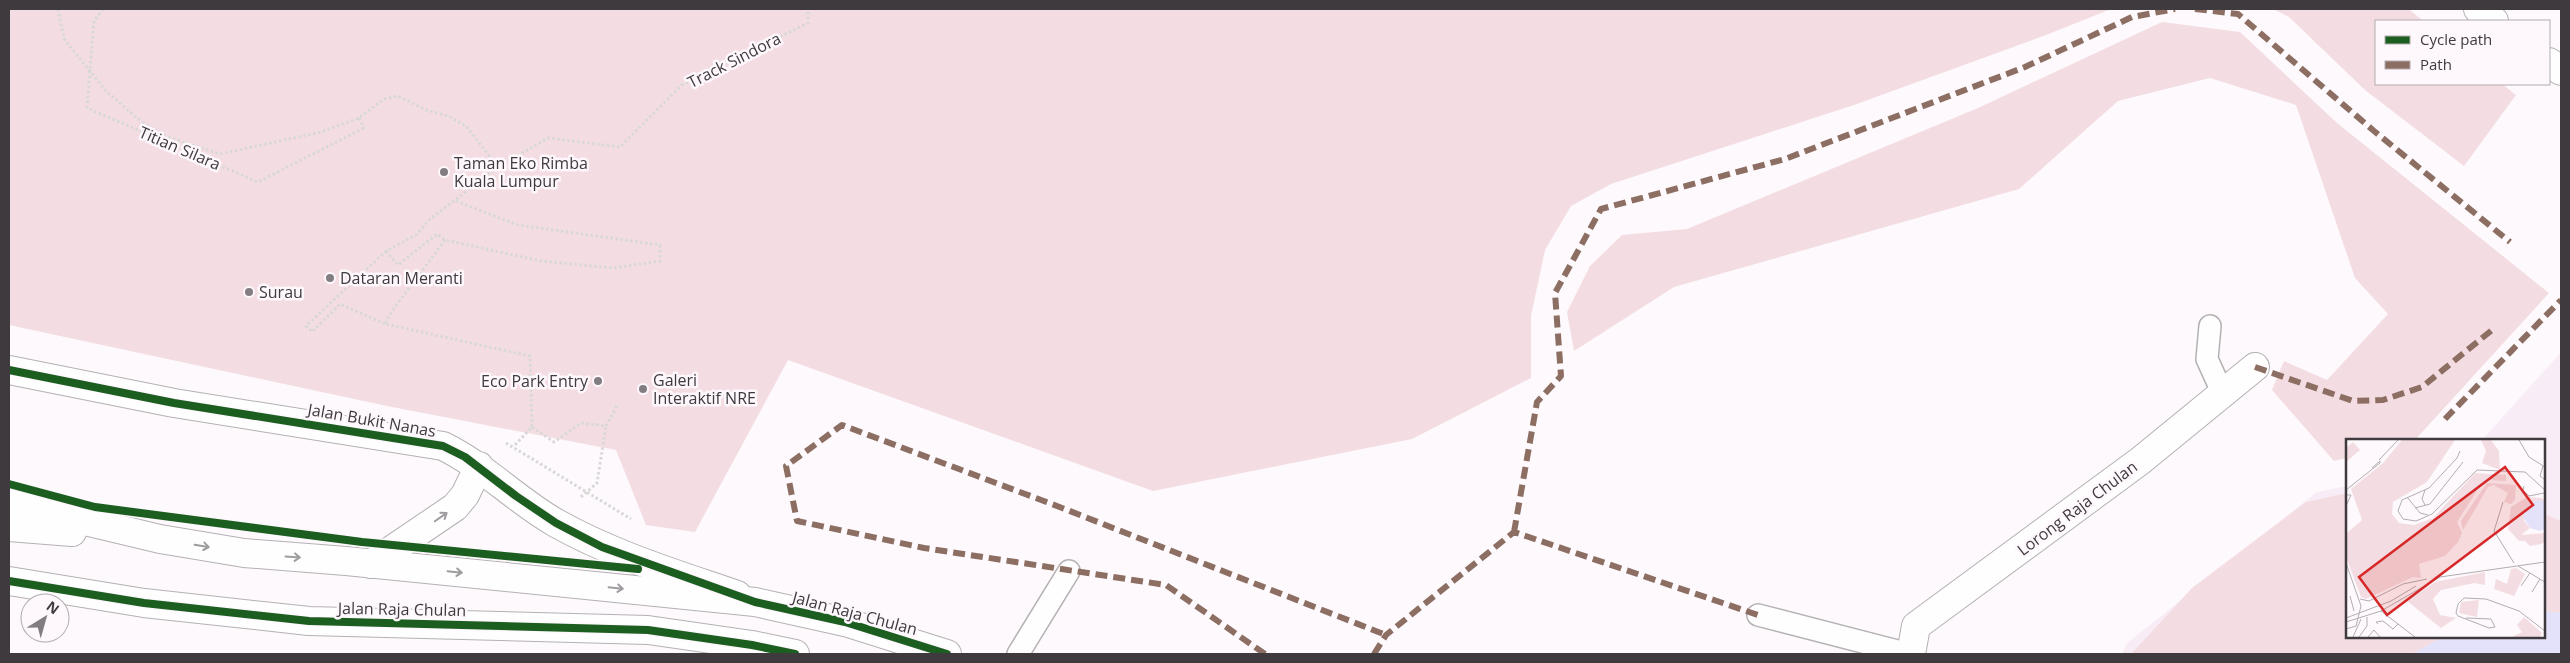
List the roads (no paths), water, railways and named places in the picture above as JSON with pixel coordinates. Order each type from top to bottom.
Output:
[{"type":"main road","points":[[2478,9],[2493,20]]},
{"type":"main road","points":[[2550,63],[2561,71]]},
{"type":"main road","name":"Lorong Raja Chulan","points":[[1910,654],[1916,626],[2140,462],[2222,392],[2255,367]]},
{"type":"main road","name":"Jalan Bukit Nanas","points":[[9,370],[174,403],[442,446],[479,466],[516,496],[556,522],[602,547],[755,602]]},
{"type":"main road","points":[[371,564],[455,507],[465,495],[479,466]]},
{"type":"main road","name":"Jalan Raja Chulan","points":[[9,503],[160,540],[244,553],[755,602],[845,622],[947,654]]},
{"type":"main road","points":[[9,527],[160,540]]},
{"type":"main road","name":"Jalan Raja Chulan","points":[[9,581],[144,603],[309,621],[648,630],[752,645],[795,654]]},
{"type":"lane","points":[[2210,326],[2207,359],[2222,392]]},
{"type":"lane","points":[[1018,654],[1069,571]]},
{"type":"lane","points":[[1758,615],[1910,654]]},
{"type":"place","name":"Taman Eko Rimba Kuala Lumpur","points":[[444,172]]},
{"type":"place","name":"Dataran Meranti","points":[[330,278]]},
{"type":"place","name":"Surau","points":[[249,292]]},
{"type":"place","name":"Eco Park Entry","points":[[598,381]]},
{"type":"place","name":"Galeri Interaktif NRE","points":[[643,389]]}]
